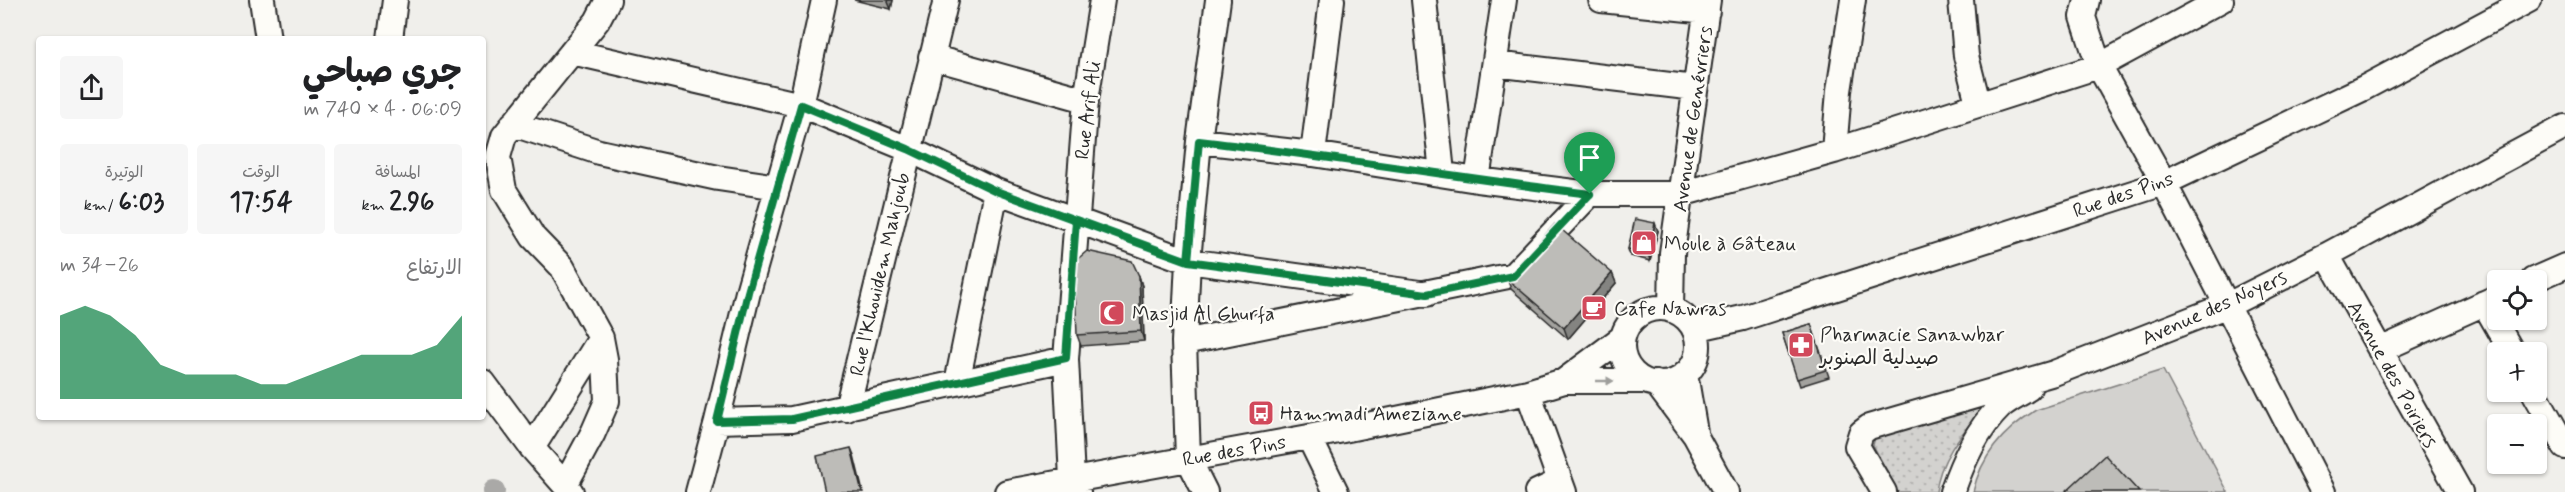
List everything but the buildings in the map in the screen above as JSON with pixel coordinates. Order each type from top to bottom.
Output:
[{"type":"street","points":[[262,0],[268,36]]},
{"type":"street","points":[[390,36],[395,0]]},
{"type":"street","points":[[486,386],[532,448],[568,489],[607,401],[605,359],[601,338],[562,267],[533,237],[504,190],[498,157],[504,136],[597,21],[608,0]]},
{"type":"street","points":[[698,492],[748,292],[801,105],[824,0]]},
{"type":"street","name":"Rue l'Khouidem Mahjoub","points":[[847,409],[908,149],[946,0]]},
{"type":"street","name":"Rue Arif Ali","points":[[1075,486],[1066,358],[1086,100],[1102,0]]},
{"type":"street","points":[[1205,492],[1188,458],[1184,342],[1188,261],[1199,141],[1218,0]]},
{"type":"street","points":[[1312,154],[1332,0]]},
{"type":"street","points":[[1424,0],[1442,174]]},
{"type":"street","points":[[1477,180],[1504,0]]},
{"type":"street","points":[[1601,0],[1708,6]]},
{"type":"street","points":[[1834,151],[1839,91],[1853,0]]},
{"type":"street","points":[[1961,0],[1966,56],[1978,103]]},
{"type":"street","points":[[2087,0],[2083,17],[2099,66],[2164,183],[2324,492]]},
{"type":"street","points":[[1199,141],[1312,154],[1477,180],[1590,194],[1681,195],[1834,151],[2099,66],[2221,0]]},
{"type":"street","name":"Rue des Pins","points":[[1694,329],[1743,318],[2164,183],[2364,88],[2529,0]]},
{"type":"street","name":"Avenue de Genévriers","points":[[1671,310],[1672,253],[1708,6]]},
{"type":"street","points":[[572,52],[801,105],[908,149],[996,191],[1188,261],[1427,294]]},
{"type":"street","points":[[931,57],[1086,100]]},
{"type":"street","points":[[1496,64],[1695,88]]},
{"type":"street","points":[[513,124],[599,152],[718,178],[778,187]]},
{"type":"street","name":"Avenue des Noyers","points":[[1884,492],[1859,450],[1858,437],[1869,427],[2054,373],[2228,305],[2327,255],[2565,127]]},
{"type":"street","points":[[957,382],[996,191]]},
{"type":"street","points":[[1184,342],[1513,276],[1590,194]]},
{"type":"street","name":"Avenue des Poiriers","points":[[2327,255],[2460,492]]},
{"type":"street","points":[[2547,274],[2565,266]]},
{"type":"street","points":[[2380,350],[2487,302]]},
{"type":"street","points":[[1650,382],[1676,380],[1685,374],[1696,358],[1698,348],[1694,329],[1688,321],[1671,310],[1659,308],[1647,310],[1636,316],[1628,325],[1622,347],[1629,367],[1650,382],[1695,435],[1726,492]]},
{"type":"street","name":"Rue des Pins","points":[[1564,381],[1623,337]]},
{"type":"street","points":[[532,448],[601,338]]},
{"type":"street","points":[[717,421],[792,419],[847,409],[1066,358]]},
{"type":"street","points":[[1952,492],[1971,447],[2002,405],[2054,373]]},
{"type":"street","points":[[1685,374],[1695,435]]},
{"type":"street","name":"Rue des Pins","points":[[1007,492],[1075,486],[1188,458],[1309,437],[1528,392],[1564,381],[1650,382]]},
{"type":"street","points":[[1528,392],[1553,489]]},
{"type":"street","points":[[2540,402],[2565,447]]},
{"type":"street","points":[[1309,437],[1336,492]]},
{"type":"shaded area","points":[[2163,370],[2228,492],[1973,492],[1988,455],[2014,426],[2036,410]]},
{"type":"shaded area","points":[[1982,401],[1985,406],[1947,456],[1936,492],[1898,492],[1873,445],[1875,437]]},
{"type":"place","name":"Moule à Gâteau","points":[[1644,243]]},
{"type":"place","name":"Cafe Nawras","points":[[1594,308]]},
{"type":"place","name":"Masjid Al Ghurfa","points":[[1112,313]]},
{"type":"place","name":"Pharmacie Sanawbar صيدلية الصنوبر","points":[[1801,345]]},
{"type":"place","name":"Hammadi Ameziane","points":[[1261,413]]},
{"type":"route","points":[[1590,194],[1477,180],[1312,154],[1199,141],[1188,261],[1132,240],[1076,220],[1066,358],[847,409],[792,419],[717,421],[748,292],[801,105],[908,149],[996,191],[1076,220],[1188,261],[1427,294],[1513,276],[1590,194]]}]
